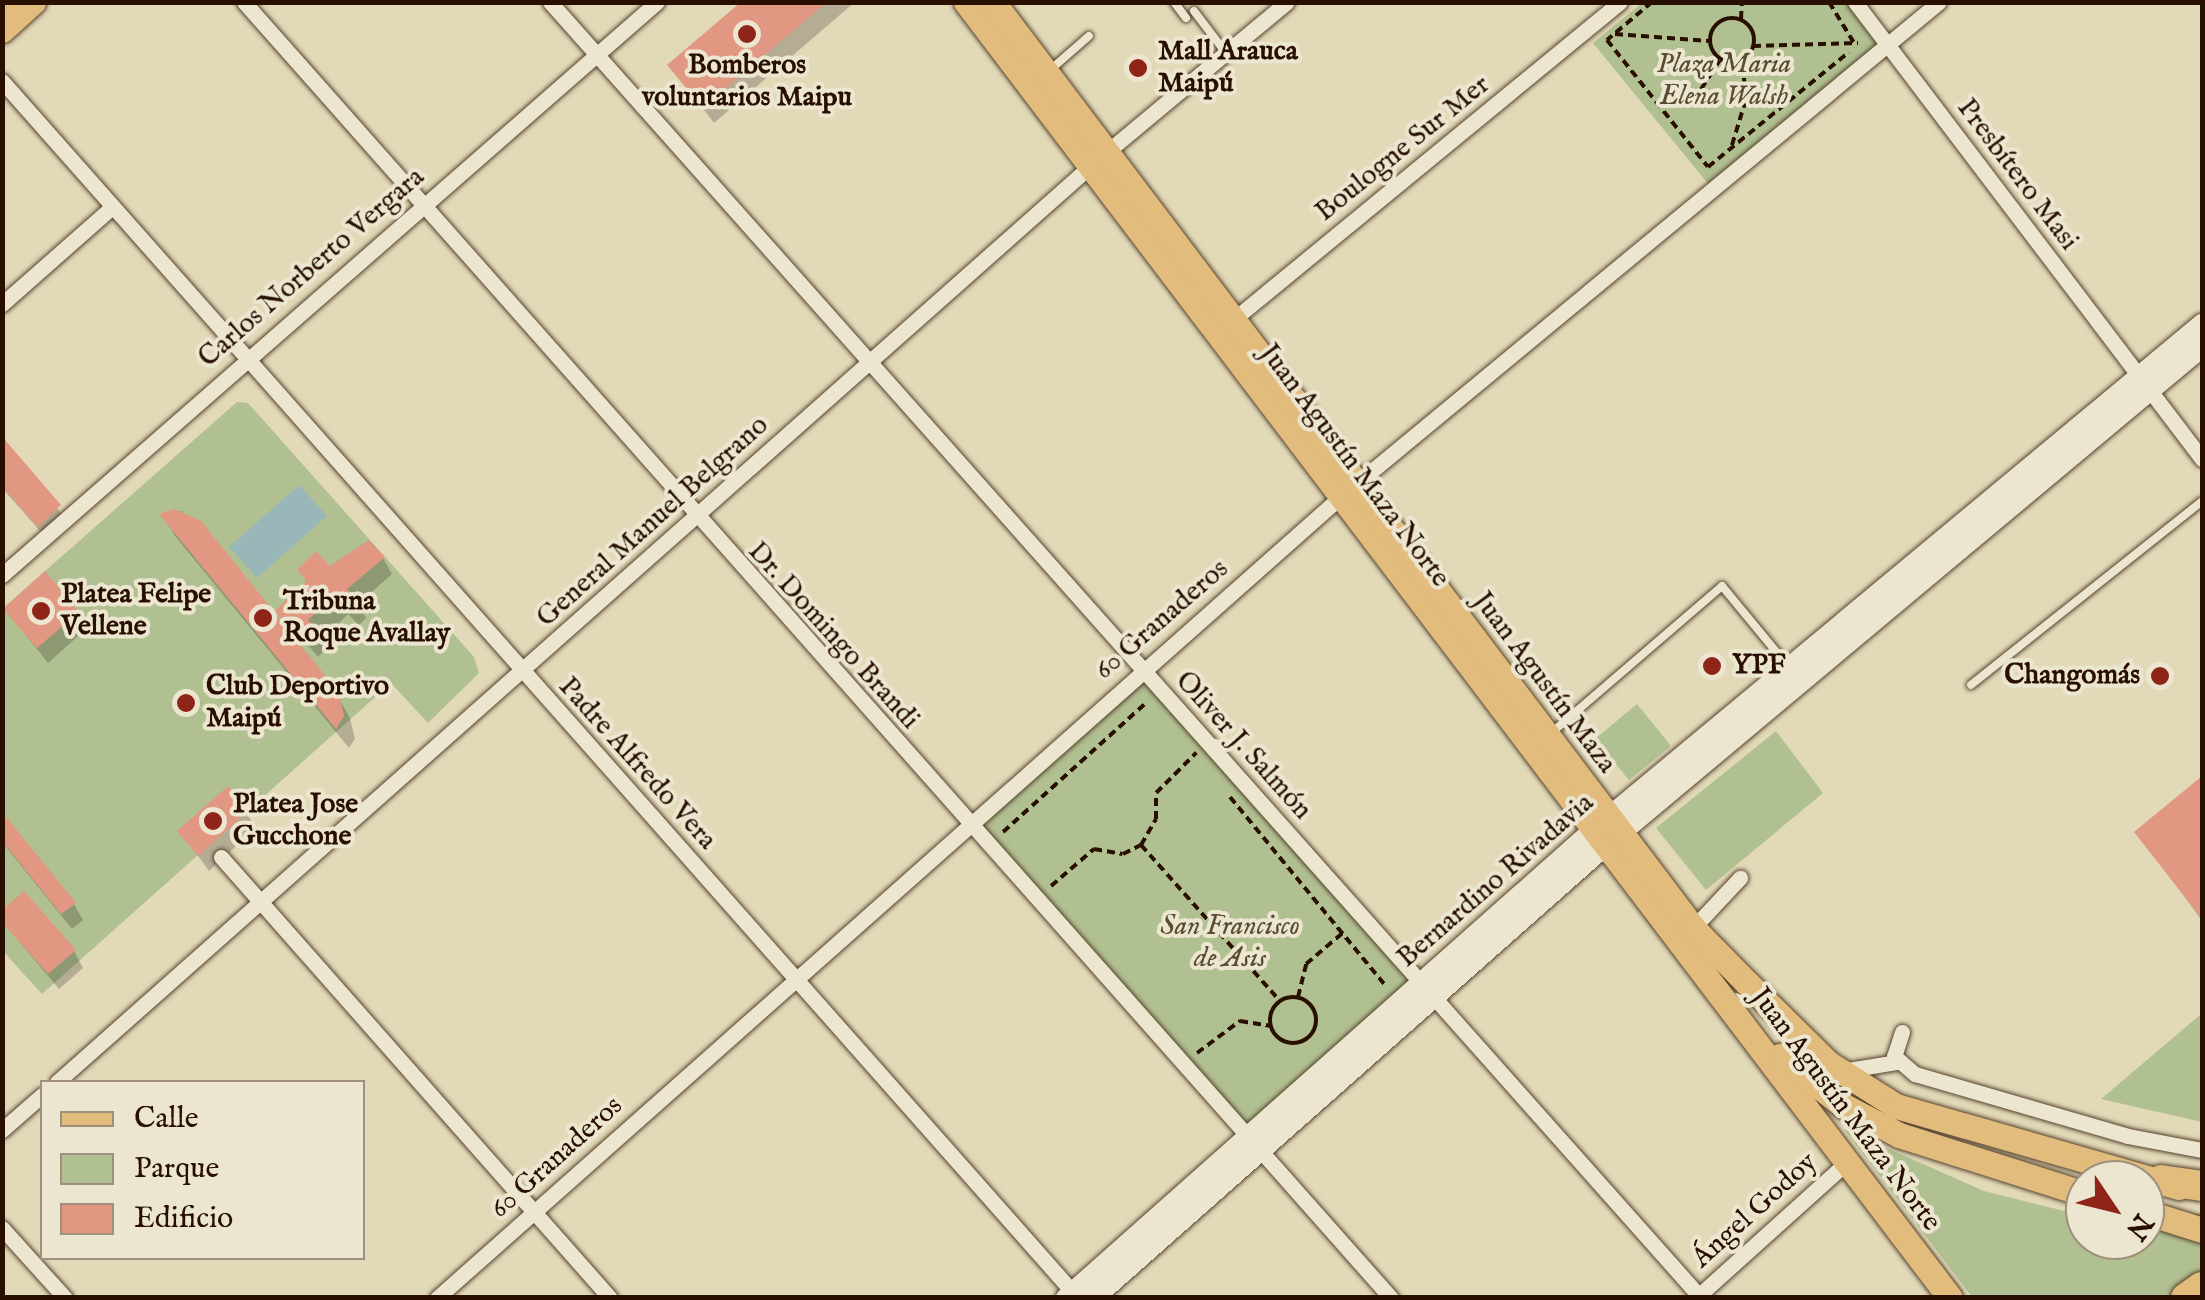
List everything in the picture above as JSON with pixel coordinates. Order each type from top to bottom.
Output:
[{"type":"highway","points":[[2165,1181],[2202,1186]]},
{"type":"highway","points":[[2186,1298],[2202,1286]]},
{"type":"main road","points":[[2,30],[33,2]]},
{"type":"main road","name":"Juan Agustín Maza Norte","points":[[966,2],[1098,159],[1225,326],[1606,832],[1720,996],[1950,1298]]},
{"type":"main road","points":[[992,2],[1045,74],[1098,159]]},
{"type":"main road","name":"Juan Agustín Maza","points":[[1348,493],[1548,736],[1606,832],[1694,928],[1838,1072],[1896,1106],[1958,1127],[2084,1160]]},
{"type":"main road","points":[[1720,996],[1792,1069],[1844,1106],[1900,1135],[2065,1188]]},
{"type":"main road","name":"Juan Agustín Maza","points":[[2165,1182],[2202,1196]]},
{"type":"main road","points":[[2165,1218],[2202,1230]]},
{"type":"street","name":"Dr. Domingo Brandi","points":[[244,2],[696,518],[1391,1298]]},
{"type":"street","name":"Oliver J. Salmón","points":[[550,2],[1699,1297]]},
{"type":"street","name":"Carlos Norberto Vergara","points":[[2,575],[420,205],[658,2]]},
{"type":"street","name":"General Manuel Belgrano","points":[[58,1080],[1098,159],[1287,2]]},
{"type":"street","name":"Boulogne Sur Mer","points":[[1225,326],[1620,2]]},
{"type":"street","name":"Presbítero Masi","points":[[1856,2],[2202,459]]},
{"type":"street","name":"60 Granaderos","points":[[437,1298],[1142,670],[1348,493],[1939,2]]},
{"type":"street","name":"Padre Alfredo Vera","points":[[2,80],[244,360],[1072,1295]]},
{"type":"street","points":[[2,304],[111,208]]},
{"type":"street","name":"Bernardino Rivadavia","points":[[1606,832],[1803,684],[2143,385],[2202,324]]},
{"type":"street","name":"Bernardino Rivadavia","points":[[1072,1295],[1254,1144],[1788,666],[2143,385],[2202,347]]},
{"type":"street","points":[[1788,666],[1803,684]]},
{"type":"street","points":[[221,857],[610,1298]]},
{"type":"street","points":[[1694,928],[1740,878]]},
{"type":"street","points":[[1897,1062],[1902,1032]]},
{"type":"street","points":[[1838,1072],[1897,1062],[1915,1074],[2128,1136],[2202,1150]]},
{"type":"street","points":[[2,1130],[40,1097]]},
{"type":"street","name":"Bernardino Rivadavia","points":[[1094,1298],[1254,1144]]},
{"type":"street","name":"Ángel Godoy","points":[[1699,1297],[1847,1162]]},
{"type":"street","points":[[2,1228],[64,1298]]},
{"type":"lane","points":[[1174,2],[1186,18]]},
{"type":"lane","points":[[1194,11],[1226,53]]},
{"type":"lane","points":[[1045,74],[1089,36]]},
{"type":"lane","points":[[1971,685],[2202,502]]},
{"type":"lane","points":[[1548,736],[1722,586],[1788,666]]},
{"type":"path","points":[[1652,2],[1607,40],[1708,167],[1860,43]]},
{"type":"path","points":[[1742,2],[1742,19]]},
{"type":"path","points":[[1829,2],[1860,43]]},
{"type":"path","points":[[1709,41],[1728,18],[1742,19],[1751,28],[1753,46]]},
{"type":"path","points":[[1613,34],[1709,41]]},
{"type":"path","points":[[1709,41],[1720,60]]},
{"type":"path","points":[[1720,60],[1742,58],[1753,46],[1860,43]]},
{"type":"path","points":[[1731,148],[1746,98],[1742,58]]},
{"type":"path","points":[[1655,100],[1683,105],[1694,100],[1720,60]]},
{"type":"path","points":[[1014,844],[1002,830],[1150,700],[1161,713]]},
{"type":"path","points":[[1184,740],[1207,768]]},
{"type":"path","points":[[1051,886],[1094,849],[1122,854],[1141,845],[1156,819],[1156,793],[1195,754]]},
{"type":"path","points":[[1219,784],[1386,986],[1373,998]]},
{"type":"path","points":[[1141,845],[1280,1001]]},
{"type":"path","points":[[1038,872],[1063,900]]},
{"type":"path","points":[[1298,996],[1306,964],[1343,933]]},
{"type":"path","points":[[1280,1001],[1298,996]]},
{"type":"path","points":[[1298,996],[1316,1012],[1310,1035]]},
{"type":"path","points":[[1271,1026],[1280,1001]]},
{"type":"path","points":[[1197,1053],[1240,1021],[1271,1026],[1288,1044],[1310,1035]]},
{"type":"path","points":[[1310,1035],[1318,1046]]},
{"type":"path","points":[[1185,1039],[1205,1062]]},
{"type":"green space","name":"Plaza Maria Elena Walsh","points":[[1855,2],[1888,45],[1714,191],[1593,43],[1642,3]]},
{"type":"green space","name":"Club Deportivo Maipú","points":[[237,402],[248,403],[474,657],[479,673],[428,723],[391,683],[42,994],[3,951],[2,609]]},
{"type":"green space","name":"San Francisco de Asis","points":[[1142,671],[1422,982],[1248,1137],[968,824]]},
{"type":"green space","points":[[1637,704],[1671,746],[1629,780],[1595,739]]},
{"type":"green space","points":[[1776,731],[1823,793],[1706,890],[1656,828]]},
{"type":"green space","points":[[2200,1015],[2202,1122],[2101,1099]]},
{"type":"green space","points":[[1844,1129],[1984,1191],[2065,1211],[2065,1260],[2165,1260],[2165,1224],[2202,1212],[2202,1297],[1972,1297]]},
{"type":"water","points":[[299,485],[327,516],[257,578],[229,547]]},
{"type":"building","name":"Bomberos voluntarios Maipu","points":[[741,2],[827,2],[703,108],[667,65]]},
{"type":"building","points":[[5,440],[61,505],[38,527],[2,486]]},
{"type":"building","name":"Tribuna Roque Avallay","points":[[174,509],[201,521],[339,693],[344,716],[336,729],[159,514]]},
{"type":"building","points":[[369,540],[385,557],[347,589],[359,600],[348,611],[338,600],[324,613],[320,609],[308,620],[319,631],[308,642],[294,634],[275,611],[307,581],[297,570],[316,551],[330,566]]},
{"type":"building","name":"Platea Felipe Vellene","points":[[45,571],[79,612],[37,648],[3,609]]},
{"type":"building","points":[[2202,776],[2202,919],[2134,832]]},
{"type":"building","name":"Platea Jose Gucchone","points":[[228,786],[248,811],[198,856],[177,831]]},
{"type":"building","points":[[2,812],[76,903],[61,914],[2,841]]},
{"type":"building","points":[[24,891],[76,950],[48,974],[2,922],[2,910]]},
{"type":"place","name":"Bomberos voluntarios Maipu","points":[[747,34]]},
{"type":"place","name":"Mall Arauca Maipú","points":[[1138,68]]},
{"type":"place","name":"Platea Felipe Vellene","points":[[41,611]]},
{"type":"place","name":"Tribuna Roque Avallay","points":[[263,618]]},
{"type":"place","name":"YPF","points":[[1712,666]]},
{"type":"place","name":"Changomás","points":[[2160,676]]},
{"type":"place","name":"Club Deportivo Maipú","points":[[186,703]]},
{"type":"place","name":"Platea Jose Gucchone","points":[[213,821]]}]
